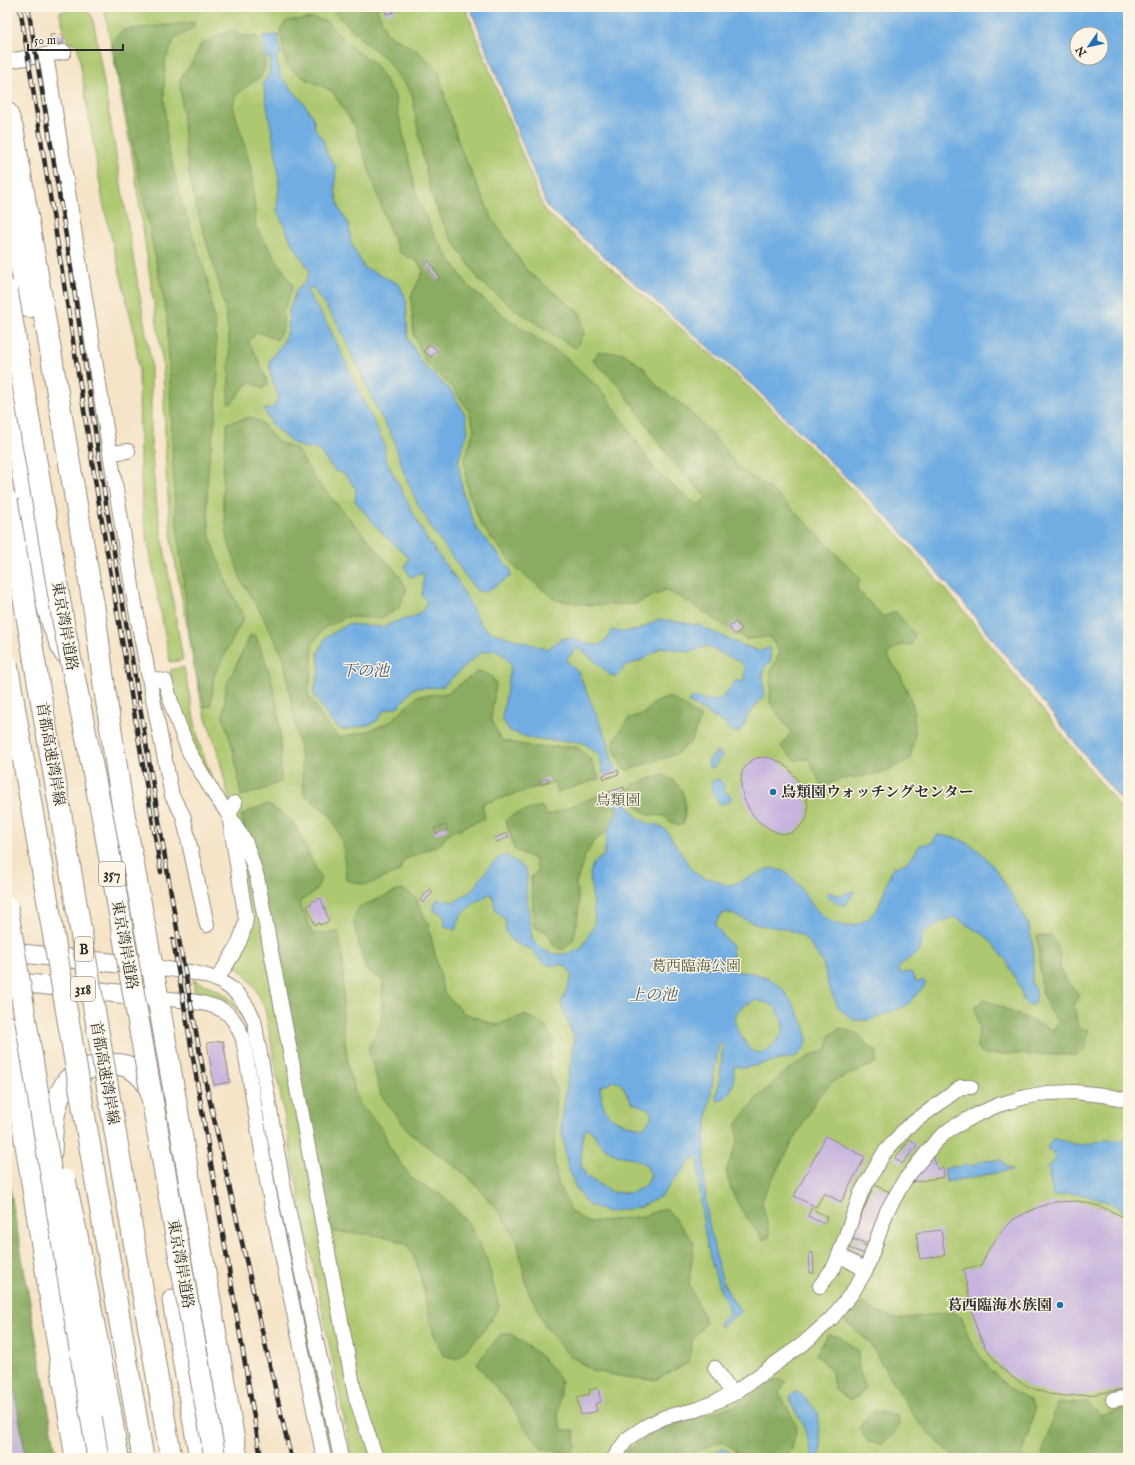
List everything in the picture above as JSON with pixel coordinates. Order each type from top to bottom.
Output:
[{"type":"highway","points":[[7,113],[13,130],[93,599],[104,685],[122,803],[153,967],[237,1458]]},
{"type":"highway","points":[[7,198],[31,317],[66,529],[104,685]]},
{"type":"highway","name":"東京湾岸道路","points":[[7,290],[64,626],[104,825],[215,1458]]},
{"type":"highway","points":[[7,387],[15,424],[44,595],[53,625],[100,739],[106,761],[122,803]]},
{"type":"highway","name":"首都高速湾岸線","points":[[7,500],[171,1458]]},
{"type":"highway","name":"首都高速湾岸線","points":[[7,664],[143,1458]]},
{"type":"highway","points":[[104,825],[125,1018],[143,1136],[200,1458]]},
{"type":"highway","points":[[7,898],[77,1235],[118,1458]]},
{"type":"highway","points":[[7,907],[98,1458]]},
{"type":"highway","points":[[7,1026],[75,1455]]},
{"type":"highway","points":[[48,1289],[54,1259],[56,1222],[52,1189],[52,1134],[56,1107],[60,1096],[67,1082],[75,1073],[87,1068],[110,1065],[126,1066],[142,1076],[152,1093],[161,1117],[171,1160],[196,1218]]},
{"type":"highway","points":[[208,1290],[227,1458]]},
{"type":"main road","name":"318","points":[[7,952],[153,967]]},
{"type":"main road","name":"318","points":[[7,981],[158,998]]},
{"type":"street","points":[[7,61],[64,52]]},
{"type":"street","points":[[46,55],[136,610],[172,796],[184,815],[207,925]]},
{"type":"street","points":[[110,453],[128,451]]},
{"type":"street","points":[[149,678],[165,681],[174,712],[189,752],[214,794],[232,809],[257,877],[359,1394],[376,1458]]},
{"type":"street","points":[[217,979],[240,943],[246,919],[232,809]]},
{"type":"street","points":[[153,967],[199,973],[217,979],[240,996],[246,1003],[254,1020],[283,1184],[341,1458]]},
{"type":"street","points":[[158,998],[215,1006],[229,1015],[235,1022],[243,1039],[268,1187],[324,1458]]},
{"type":"street","points":[[820,1286],[834,1267],[861,1194],[884,1153],[906,1128],[961,1087],[971,1087]]},
{"type":"street","points":[[614,1458],[627,1439],[646,1426],[665,1417],[699,1409],[733,1394],[803,1344],[832,1319],[852,1293],[866,1270],[887,1211],[904,1180],[936,1141],[950,1129],[998,1105],[1047,1093],[1074,1092],[1103,1095],[1128,1100]]},
{"type":"street","points":[[839,1255],[866,1270]]},
{"type":"street","points":[[715,1368],[733,1394]]},
{"type":"street","points":[[1113,1400],[1128,1397]]},
{"type":"shaded area","points":[[7,1254],[43,1458],[7,1458]]},
{"type":"green space","name":"葛西臨海公園","points":[[103,7],[465,7],[544,210],[750,388],[894,530],[959,605],[1128,817],[1128,1458],[352,1458],[294,1170],[265,1009],[248,978],[231,964],[244,945],[233,815],[218,753],[202,706],[172,545],[166,472],[163,365],[133,161]]},
{"type":"green space","points":[[327,7],[377,8],[386,33],[418,51],[439,72],[447,106],[461,149],[493,220],[527,271],[581,314],[584,335],[575,348],[517,311],[480,281],[448,233],[431,195],[412,94],[385,58],[361,39]]},
{"type":"green space","points":[[85,8],[92,16],[94,24],[151,362],[151,439],[155,495],[183,660],[170,662],[143,516],[140,465],[139,371],[134,331],[103,203],[77,43],[68,43],[59,12]]},
{"type":"green space","points":[[314,18],[327,22],[352,48],[372,61],[394,93],[418,201],[436,238],[468,286],[508,319],[568,359],[604,393],[658,474],[697,505],[707,498],[672,461],[618,384],[593,361],[598,352],[623,353],[644,368],[658,387],[686,408],[716,438],[739,469],[771,489],[809,525],[860,578],[857,590],[884,617],[895,611],[915,635],[911,645],[900,645],[887,655],[900,674],[913,705],[915,734],[910,759],[882,773],[841,779],[822,787],[809,759],[795,760],[781,747],[791,732],[770,703],[771,670],[780,653],[770,637],[746,639],[683,599],[665,590],[636,604],[590,605],[556,600],[517,569],[481,525],[468,491],[464,462],[474,429],[469,411],[452,387],[425,361],[414,335],[411,296],[423,272],[418,262],[399,252],[388,226],[355,127],[332,91],[304,78],[286,65],[280,30],[286,21]]},
{"type":"green space","points":[[195,22],[194,27],[174,40],[165,62],[164,92],[167,142],[181,200],[208,281],[215,326],[218,369],[216,413],[208,469],[207,501],[210,537],[228,586],[244,617],[214,676],[211,706],[205,707],[193,662],[175,508],[167,316],[112,42],[122,30]]},
{"type":"green space","points":[[231,30],[242,36],[257,36],[266,65],[261,76],[236,95],[233,106],[252,172],[256,227],[293,286],[284,310],[283,328],[277,340],[258,332],[248,341],[257,357],[268,384],[262,389],[252,382],[244,387],[232,403],[228,403],[229,351],[227,321],[220,287],[200,221],[189,175],[180,79],[193,61],[201,44]]},
{"type":"green space","points":[[251,417],[262,423],[277,441],[297,450],[314,478],[399,575],[407,589],[398,609],[381,618],[346,617],[324,628],[313,643],[308,694],[324,721],[339,738],[368,731],[390,722],[418,696],[447,693],[479,671],[491,676],[496,684],[491,719],[501,740],[534,747],[577,747],[591,760],[599,779],[557,792],[554,782],[482,804],[485,818],[448,834],[442,843],[404,860],[399,872],[366,885],[346,880],[343,844],[331,816],[304,794],[301,757],[284,659],[260,611],[242,582],[228,541],[223,503],[223,469],[227,423]]},
{"type":"green space","points":[[255,635],[262,651],[272,683],[278,710],[281,750],[281,781],[265,789],[241,796],[234,753],[223,717],[226,686],[250,636]]},
{"type":"green space","points":[[184,667],[199,743],[216,790],[202,769],[178,712],[170,670]]},
{"type":"green space","points":[[670,697],[701,717],[691,742],[676,754],[627,770],[622,768],[612,743],[629,718],[643,714],[654,703]]},
{"type":"green space","points":[[662,775],[670,778],[676,783],[683,794],[685,808],[683,824],[677,826],[664,816],[649,815],[637,807],[629,791],[632,785]]},
{"type":"green space","points":[[600,795],[616,800],[621,814],[613,827],[594,841],[585,856],[576,884],[579,903],[577,923],[573,940],[563,950],[555,947],[547,932],[534,927],[531,877],[538,870],[534,859],[514,849],[506,821],[512,815],[542,806],[547,816]]},
{"type":"green space","points":[[267,804],[293,821],[321,879],[315,892],[299,902],[313,934],[338,932],[343,958],[343,1024],[349,1072],[359,1103],[382,1129],[390,1148],[412,1179],[446,1198],[470,1225],[487,1260],[499,1307],[482,1333],[457,1359],[443,1355],[433,1330],[419,1270],[415,1259],[405,1244],[381,1236],[333,1232],[324,1201],[241,815]]},
{"type":"green space","points":[[402,889],[416,898],[428,924],[444,993],[464,1013],[496,1025],[524,1015],[543,1023],[554,1041],[548,1065],[557,1091],[554,1159],[558,1183],[571,1211],[587,1222],[643,1216],[666,1208],[694,1242],[689,1284],[706,1322],[693,1339],[688,1363],[655,1380],[624,1377],[593,1371],[566,1353],[544,1324],[527,1287],[517,1241],[500,1213],[468,1176],[411,1134],[381,1095],[368,1049],[381,1023],[383,980],[366,970],[353,921],[359,907]]},
{"type":"green space","points":[[1037,936],[1052,936],[1060,952],[1060,968],[1065,980],[1079,994],[1074,1005],[1078,1028],[1089,1030],[1085,1049],[1076,1055],[983,1054],[977,1047],[979,1027],[975,1008],[983,999],[1053,1030],[1058,1022],[1049,1010],[1042,993]]},
{"type":"green space","points":[[193,980],[218,990],[225,995],[242,1013],[247,1022],[275,1181],[273,1182],[245,1023],[236,1008],[231,1003],[212,995],[195,993]]},
{"type":"green space","points":[[841,1028],[860,1035],[866,1044],[877,1051],[876,1063],[832,1082],[816,1100],[767,1188],[762,1202],[770,1236],[763,1240],[742,1211],[731,1190],[726,1171],[738,1140],[736,1125],[757,1098],[786,1071],[813,1054],[826,1051],[830,1035]]},
{"type":"green space","points":[[7,1171],[57,1458],[26,1458],[7,1345]]},
{"type":"green space","points":[[274,1190],[277,1190],[333,1458],[331,1458]]},
{"type":"green space","points":[[862,1302],[876,1312],[899,1319],[953,1312],[962,1318],[970,1341],[988,1367],[1007,1386],[1031,1401],[1035,1408],[1022,1458],[960,1458],[945,1449],[918,1422],[868,1341],[843,1319]]},
{"type":"green space","points":[[501,1334],[511,1334],[540,1355],[561,1380],[558,1419],[563,1430],[574,1430],[576,1444],[568,1458],[556,1450],[542,1449],[525,1428],[508,1400],[488,1379],[477,1363]]},
{"type":"green space","points":[[828,1335],[838,1336],[859,1351],[858,1365],[865,1388],[859,1396],[850,1400],[834,1389],[832,1371],[816,1354]]},
{"type":"green space","points":[[772,1378],[786,1382],[779,1392],[797,1427],[792,1449],[780,1458],[737,1458],[735,1450],[721,1441],[692,1453],[690,1458],[627,1458],[627,1451],[643,1439],[662,1429],[734,1406]]},
{"type":"green space","points":[[1088,1402],[1100,1416],[1128,1408],[1128,1458],[1041,1458],[1057,1404]]},
{"type":"green space","points":[[876,1411],[896,1415],[900,1425],[892,1436],[881,1444],[868,1442],[859,1428],[866,1417]]},
{"type":"water","points":[[470,7],[1128,7],[1128,809],[963,602],[897,527],[752,385],[547,207]]},
{"type":"water","name":"下の池","points":[[278,35],[281,55],[276,56],[281,77],[303,102],[313,117],[315,129],[323,139],[327,154],[336,167],[335,190],[339,208],[349,225],[351,243],[364,268],[399,284],[406,299],[408,339],[422,363],[451,391],[465,414],[468,431],[458,462],[463,494],[476,528],[510,569],[511,576],[485,592],[476,590],[434,532],[419,507],[404,473],[393,438],[377,409],[338,324],[312,287],[306,289],[330,329],[385,446],[385,458],[426,538],[457,580],[482,626],[491,632],[547,649],[563,638],[574,639],[597,646],[607,640],[611,630],[621,632],[638,630],[659,619],[698,625],[741,645],[760,651],[769,648],[771,662],[765,666],[763,674],[764,695],[747,717],[743,728],[738,732],[731,731],[726,724],[688,702],[692,697],[713,701],[722,698],[736,680],[741,682],[744,680],[745,667],[740,662],[706,646],[689,652],[662,647],[642,660],[625,666],[616,677],[610,675],[586,653],[577,648],[566,660],[578,672],[610,746],[608,747],[616,771],[604,775],[598,752],[582,742],[533,739],[510,731],[502,719],[511,665],[505,656],[496,650],[481,652],[442,687],[414,688],[399,706],[383,711],[377,721],[368,725],[342,730],[329,719],[313,693],[320,670],[318,653],[326,637],[348,624],[383,627],[402,619],[413,618],[424,609],[427,601],[422,596],[424,573],[410,577],[405,567],[409,558],[382,533],[355,501],[356,489],[345,474],[335,471],[317,448],[304,448],[291,442],[273,426],[264,409],[272,408],[278,396],[271,376],[270,360],[283,343],[288,331],[289,311],[296,291],[305,282],[310,271],[292,243],[277,210],[279,185],[277,161],[263,83],[269,74],[271,57],[266,58],[262,36]]},
{"type":"water","points":[[716,752],[720,753],[722,756],[716,765],[711,769],[708,766],[709,760]]},
{"type":"water","points":[[718,779],[722,783],[725,792],[732,798],[726,803],[720,804],[713,791],[711,783]]},
{"type":"water","name":"上の池","points":[[623,792],[627,804],[637,817],[649,824],[657,825],[666,830],[693,871],[703,878],[713,879],[727,885],[734,884],[770,868],[784,871],[795,880],[812,905],[826,919],[843,926],[856,925],[869,918],[878,908],[893,867],[902,865],[909,860],[920,845],[932,843],[937,835],[958,839],[970,844],[991,863],[1023,915],[1029,928],[1032,941],[1034,961],[1031,982],[1037,993],[1035,1004],[1029,1006],[1023,1000],[1021,989],[1006,960],[987,937],[954,917],[941,922],[922,934],[919,951],[898,967],[901,974],[907,972],[912,973],[914,979],[918,982],[923,980],[926,984],[908,1004],[869,1020],[853,1020],[838,1007],[828,985],[823,963],[810,944],[801,935],[788,929],[758,925],[727,912],[720,915],[715,925],[732,947],[733,956],[730,962],[733,971],[754,974],[775,982],[786,995],[801,1019],[807,1040],[805,1047],[797,1056],[744,1068],[734,1066],[734,1077],[730,1092],[718,1101],[716,1096],[719,1084],[723,1045],[721,1043],[719,1045],[707,1122],[704,1173],[706,1198],[709,1224],[723,1282],[729,1295],[741,1312],[720,1327],[719,1323],[729,1314],[730,1311],[715,1275],[706,1237],[700,1198],[698,1159],[693,1158],[661,1196],[641,1207],[608,1212],[588,1205],[575,1186],[567,1164],[561,1124],[574,1038],[561,1004],[572,976],[567,967],[560,964],[552,966],[542,962],[532,950],[513,942],[506,932],[505,919],[496,911],[493,897],[490,893],[475,902],[462,913],[455,930],[445,926],[444,915],[433,910],[437,899],[454,902],[471,891],[491,865],[500,857],[506,855],[523,867],[527,874],[526,893],[532,939],[542,949],[553,954],[564,954],[581,949],[595,923],[590,873],[593,864],[604,855],[608,830],[618,812],[612,795]],"holes":[[[756,1000],[769,1004],[776,1009],[781,1018],[784,1030],[778,1040],[769,1049],[759,1053],[748,1048],[735,1023],[738,1011]],[[615,1080],[623,1086],[631,1102],[651,1110],[652,1117],[643,1128],[619,1122],[608,1114],[603,1104],[600,1087]],[[587,1128],[595,1135],[597,1140],[605,1148],[617,1155],[633,1158],[646,1165],[651,1175],[648,1182],[642,1188],[630,1193],[611,1192],[586,1176],[581,1165],[581,1146],[584,1132]]]},
{"type":"water","points":[[853,891],[855,892],[845,905],[837,904],[826,894],[829,892],[842,895]]},
{"type":"water","points":[[1053,1138],[1079,1145],[1090,1144],[1106,1139],[1128,1141],[1128,1213],[1110,1203],[1091,1196],[1066,1194],[1053,1196],[1048,1167],[1055,1159],[1053,1152],[1047,1148]]},
{"type":"water","points":[[1002,1160],[1006,1167],[1012,1170],[946,1182],[944,1169],[955,1166],[960,1168],[965,1164],[970,1167],[979,1161]]},
{"type":"water","points":[[797,1392],[805,1397],[817,1412],[821,1446],[819,1458],[810,1458],[812,1454],[803,1424],[791,1404],[790,1397],[792,1393]]},
{"type":"water","points":[[722,1449],[728,1451],[729,1457],[705,1458],[711,1454]]},
{"type":"building","points":[[385,7],[394,7],[394,12],[386,14]]},
{"type":"building","points":[[63,34],[64,43],[51,45],[50,35]]},
{"type":"building","points":[[429,261],[440,278],[436,281],[426,263]]},
{"type":"building","points":[[429,344],[437,350],[431,357],[424,351]]},
{"type":"building","points":[[736,622],[742,629],[735,635],[729,627]]},
{"type":"building","name":"鳥類園ウォッチングセンター","points":[[756,758],[771,758],[780,762],[789,769],[803,787],[808,805],[807,818],[798,829],[793,832],[786,834],[778,833],[768,828],[758,821],[750,811],[744,799],[741,788],[742,772],[748,763]]},
{"type":"building","points":[[618,770],[619,774],[604,779],[603,775]]},
{"type":"building","points":[[548,778],[549,782],[540,785],[539,781]]},
{"type":"building","points":[[624,787],[625,791],[610,796],[609,792]]},
{"type":"building","points":[[446,825],[447,830],[436,834],[434,829]]},
{"type":"building","points":[[507,833],[509,837],[496,842],[495,838]]},
{"type":"building","points":[[430,889],[433,892],[423,903],[420,900]]},
{"type":"building","points":[[321,898],[329,921],[320,925],[319,923],[315,925],[307,906],[311,904],[311,902]]},
{"type":"building","points":[[223,1041],[230,1082],[214,1085],[207,1043]]},
{"type":"building","points":[[826,1136],[865,1157],[841,1202],[824,1193],[816,1207],[794,1196]]},
{"type":"building","points":[[910,1139],[917,1145],[902,1164],[895,1158]]},
{"type":"building","points":[[932,1151],[937,1169],[943,1168],[944,1177],[907,1183]]},
{"type":"building","points":[[874,1185],[890,1192],[868,1244],[852,1238]]},
{"type":"building","points":[[1078,1201],[1099,1206],[1124,1217],[1128,1221],[1128,1373],[1126,1375],[1128,1388],[1096,1394],[1066,1396],[1049,1394],[1031,1388],[1012,1377],[997,1363],[985,1348],[976,1327],[963,1269],[981,1265],[990,1247],[1001,1232],[1014,1219],[1053,1202]]},
{"type":"building","points":[[811,1208],[827,1217],[824,1224],[808,1216]]},
{"type":"building","points":[[941,1230],[945,1255],[920,1259],[916,1233]]},
{"type":"building","points":[[852,1240],[868,1247],[865,1254],[849,1248]]},
{"type":"building","points":[[809,1253],[813,1253],[814,1273],[810,1273]]},
{"type":"building","points":[[598,1388],[601,1402],[595,1404],[597,1411],[581,1415],[577,1397],[590,1394],[589,1390]]},
{"type":"railway","points":[[20,7],[98,498],[161,872]]},
{"type":"railway","points":[[28,7],[66,236],[105,497],[177,929],[204,1075],[291,1458]]},
{"type":"railway","points":[[173,940],[261,1458]]},
{"type":"place","name":"鳥類園ウォッチングセンター","points":[[773,792]]},
{"type":"place","name":"葛西臨海水族園","points":[[1060,1305]]},
{"type":"park label","name":"鳥類園","points":[[618,800]]}]
